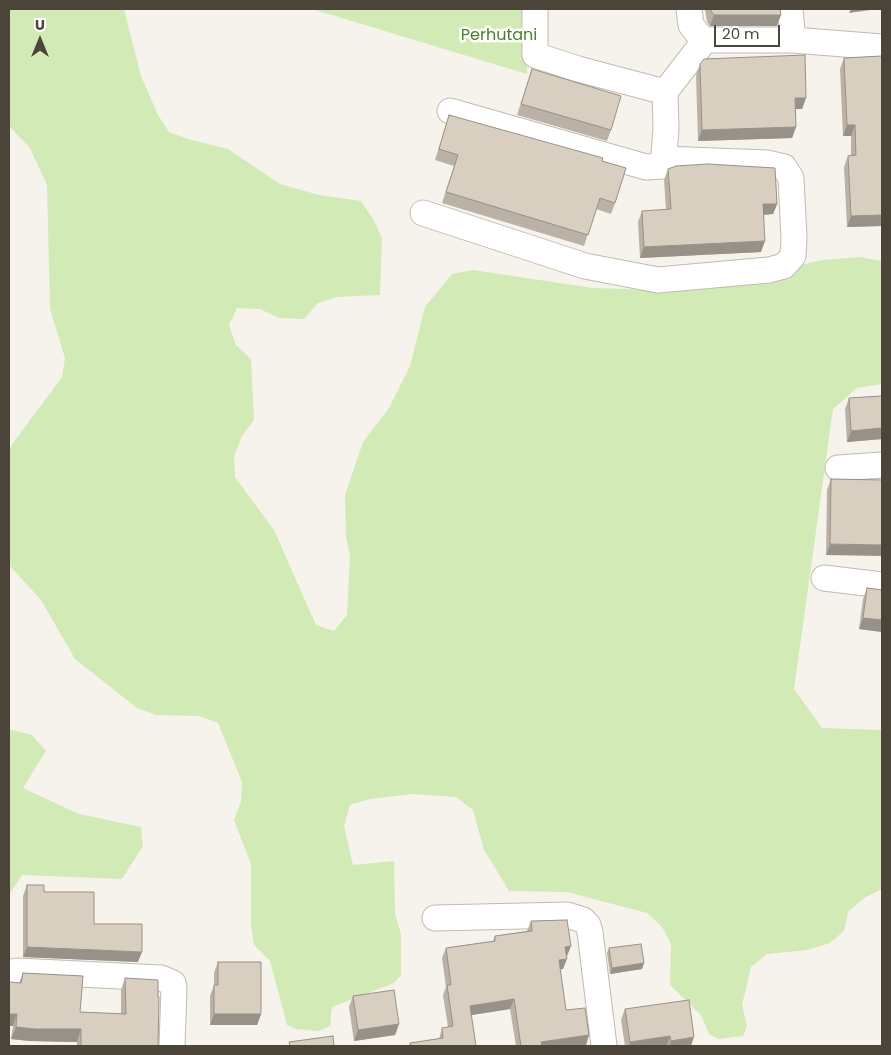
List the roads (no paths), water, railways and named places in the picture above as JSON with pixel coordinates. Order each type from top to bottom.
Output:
[{"type":"street","points":[[535,9],[535,55],[578,69],[665,92]]},
{"type":"street","points":[[689,9],[691,25],[706,40],[793,40],[882,47]]},
{"type":"street","points":[[790,9],[793,40]]},
{"type":"street","points":[[450,111],[646,167],[663,166],[666,129],[665,92],[706,40]]},
{"type":"street","points":[[423,213],[585,266],[658,280],[769,270],[784,266],[793,256],[791,178],[784,167],[767,163],[663,159]]},
{"type":"street","points":[[838,468],[882,465]]},
{"type":"street","points":[[824,578],[882,585]]},
{"type":"street","points":[[435,918],[567,915],[583,920],[588,925],[590,932],[604,1046]]},
{"type":"street","points":[[9,973],[17,971],[161,978],[168,980],[173,984],[174,988],[172,1046]]},
{"type":"park label","name":"Perhutani","points":[[499,36]]}]
